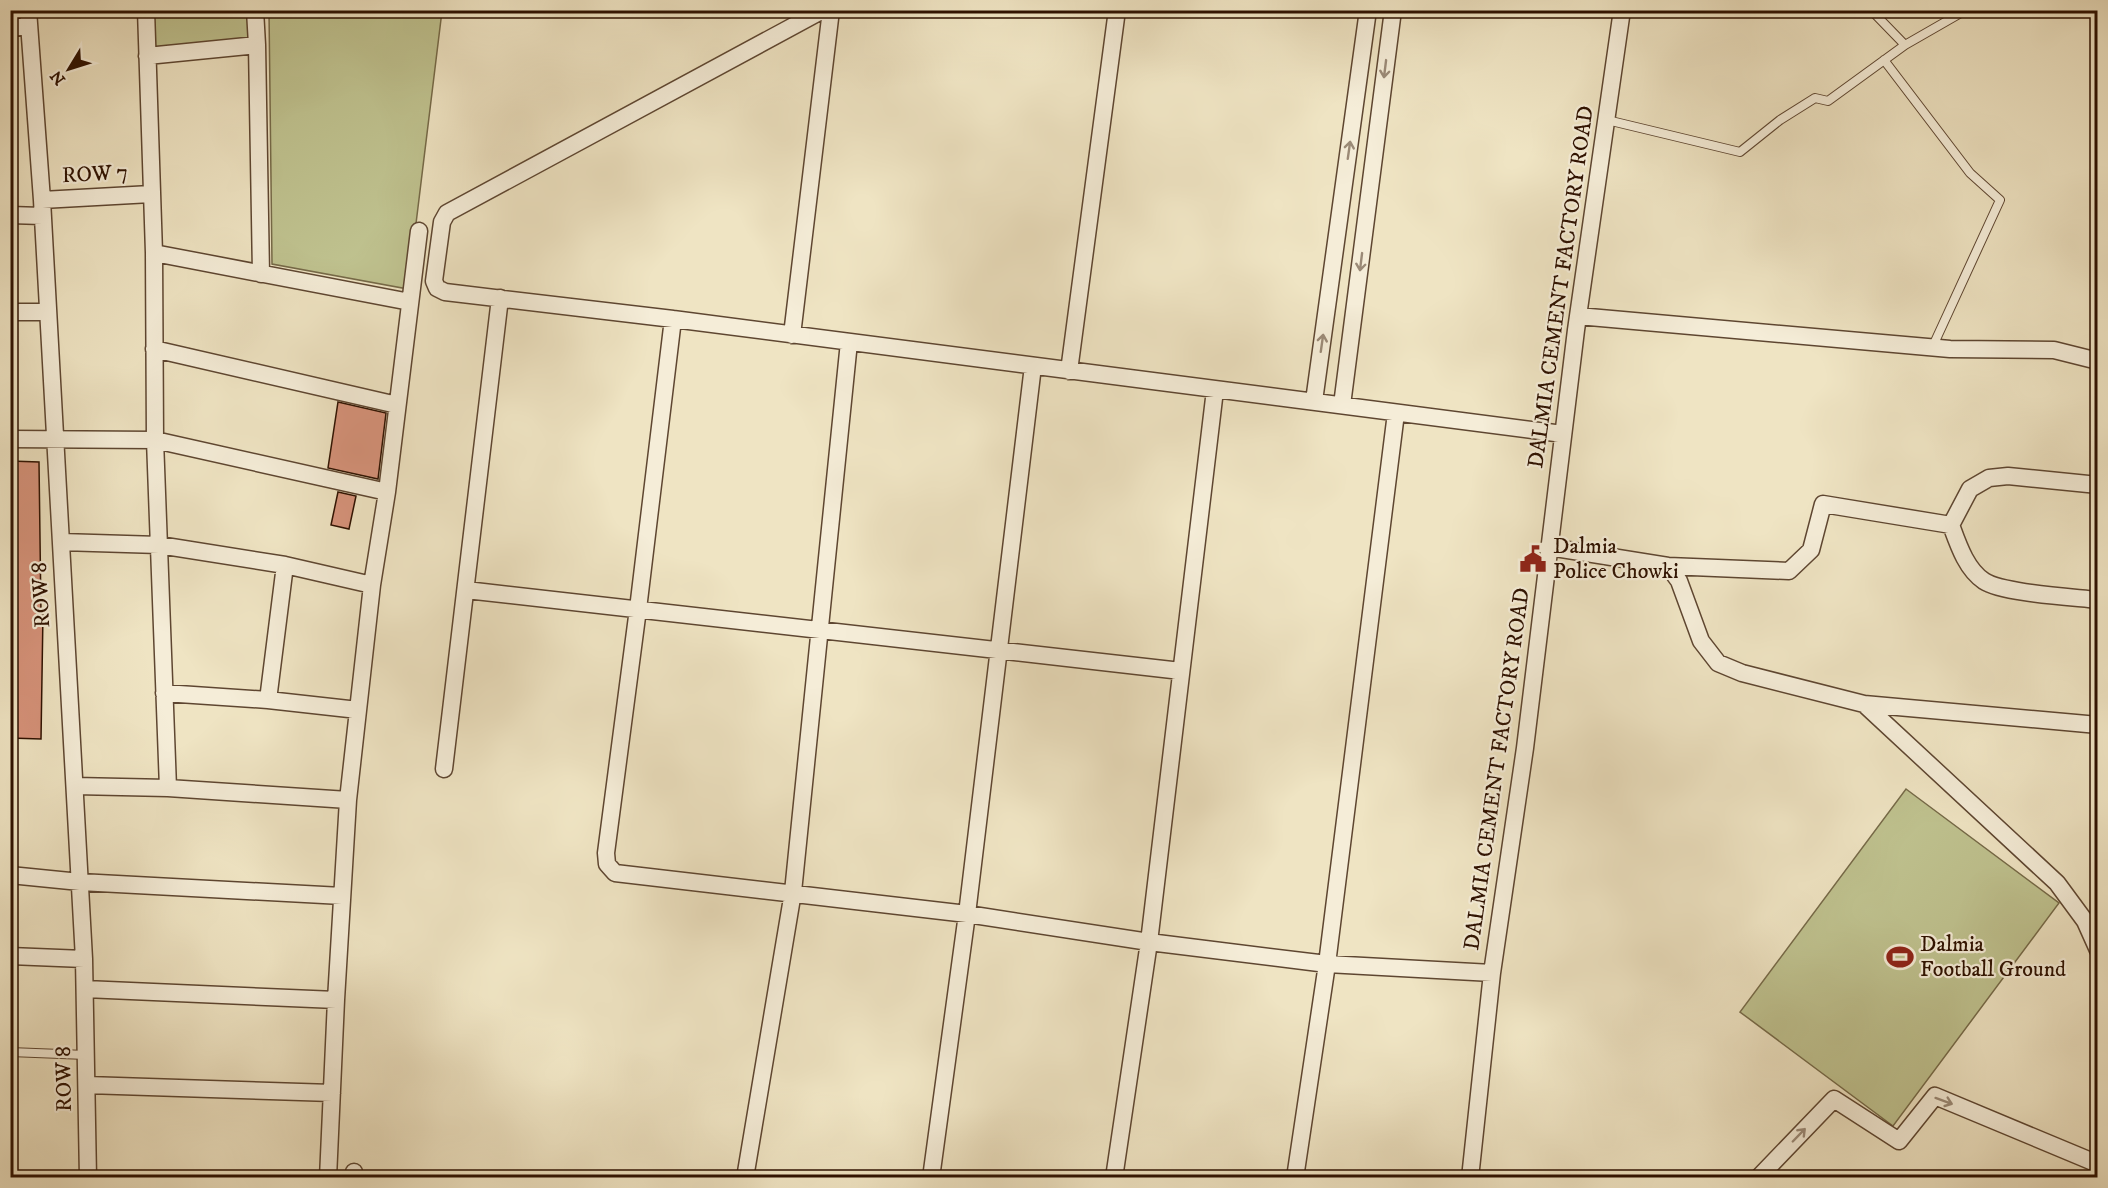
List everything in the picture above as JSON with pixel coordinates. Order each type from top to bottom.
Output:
[{"type":"street","points":[[146,10],[154,253],[155,440],[168,788]]},
{"type":"street","points":[[255,10],[261,274]]},
{"type":"street","points":[[823,10],[447,213],[442,222],[434,281],[437,288],[445,292],[673,319],[1563,434]]},
{"type":"street","points":[[792,335],[831,10]]},
{"type":"street","points":[[1069,371],[1117,10]]},
{"type":"street","points":[[1314,401],[1368,10]]},
{"type":"street","points":[[1342,405],[1393,10]]},
{"type":"street","name":"DALMIA CEMENT FACTORY ROAD","points":[[1470,1178],[1492,973],[1526,748],[1578,316],[1622,10]]},
{"type":"street","points":[[10,28],[29,18]]},
{"type":"street","name":"ROW 8","points":[[29,18],[56,440],[84,959],[88,1178]]},
{"type":"street","points":[[147,56],[257,45]]},
{"type":"street","name":"ROW 7","points":[[10,215],[42,208],[151,194]]},
{"type":"street","points":[[328,1178],[348,800],[372,585],[387,492],[419,231]]},
{"type":"street","points":[[154,253],[410,303]]},
{"type":"street","points":[[444,769],[500,298]]},
{"type":"street","points":[[1328,305],[1355,310]]},
{"type":"street","points":[[10,312],[48,312]]},
{"type":"street","points":[[1578,316],[1932,348],[2054,350],[2097,361]]},
{"type":"street","points":[[673,319],[606,853],[607,864],[615,873],[968,914],[1149,942],[1327,964],[1492,973]]},
{"type":"street","points":[[745,1178],[793,892],[849,342]]},
{"type":"street","points":[[154,349],[397,405]]},
{"type":"street","points":[[931,1178],[968,914],[1033,366]]},
{"type":"street","points":[[1114,1178],[1149,942],[1215,390]]},
{"type":"street","points":[[1295,1178],[1327,964],[1396,413]]},
{"type":"street","points":[[10,439],[155,440],[387,492]]},
{"type":"street","points":[[2097,485],[2008,476],[1989,478],[1970,489],[1951,525],[1963,555],[1982,580],[1997,588],[2097,600]]},
{"type":"street","points":[[1549,547],[1668,566],[1789,571],[1811,550],[1823,504],[1951,525]]},
{"type":"street","points":[[61,542],[159,545],[285,565],[372,585]]},
{"type":"street","points":[[268,700],[285,565]]},
{"type":"street","points":[[1668,566],[1680,580],[1701,641],[1718,663],[1742,674],[1864,704],[2097,725]]},
{"type":"street","points":[[465,590],[1181,671]]},
{"type":"street","points":[[164,693],[268,700],[358,710]]},
{"type":"street","points":[[1864,704],[2057,883],[2085,921],[2097,950]]},
{"type":"street","points":[[75,786],[168,788],[348,800]]},
{"type":"street","points":[[10,875],[80,882],[342,896]]},
{"type":"street","points":[[10,956],[84,959]]},
{"type":"street","points":[[85,989],[336,1000]]},
{"type":"street","points":[[87,1085],[332,1093]]},
{"type":"street","points":[[1763,1176],[1834,1099],[1899,1141],[1935,1096],[2097,1164]]},
{"type":"lane","points":[[1871,10],[1905,45]]},
{"type":"lane","points":[[1607,120],[1740,152],[1780,120],[1815,98],[1828,101],[1905,45],[1966,10]]},
{"type":"lane","points":[[1884,60],[1970,173],[2001,200],[1932,348]]},
{"type":"lane","points":[[10,1052],[86,1055]]},
{"type":"green space","points":[[152,11],[249,11],[250,39],[153,48]]},
{"type":"green space","points":[[269,11],[442,11],[408,289],[272,264]]},
{"type":"green space","name":"Dalmia Football Ground","points":[[1906,789],[2059,903],[1893,1126],[1740,1012]]},
{"type":"building","points":[[338,402],[386,413],[378,479],[328,468]]},
{"type":"building","points":[[10,461],[39,462],[41,614],[43,613],[41,739],[10,738]]},
{"type":"building","points":[[338,492],[356,496],[349,529],[331,525]]},
{"type":"place","name":"Dalmia Police Chowki","points":[[1533,559]]},
{"type":"place","name":"Dalmia Football Ground","points":[[1900,957]]}]
